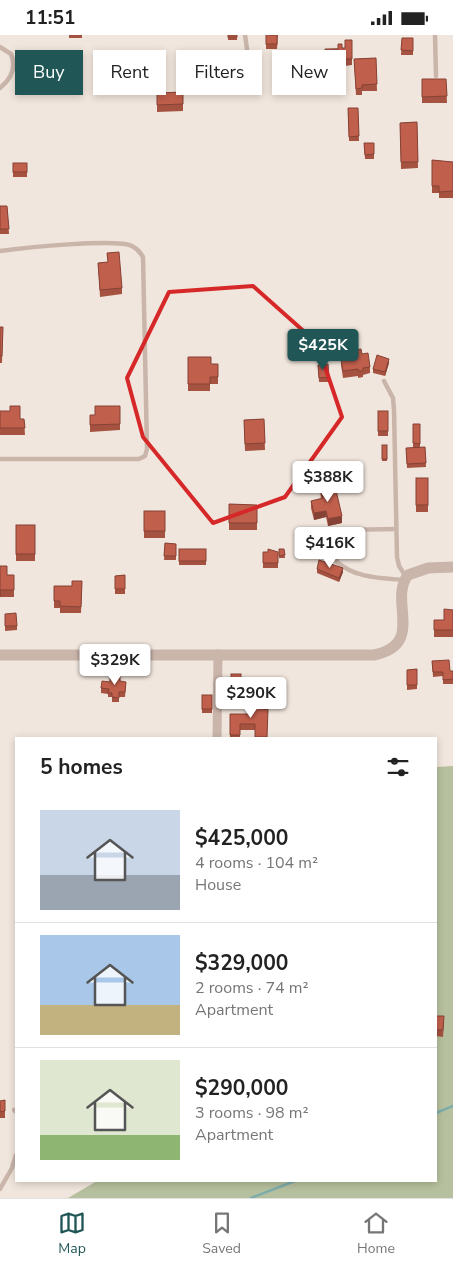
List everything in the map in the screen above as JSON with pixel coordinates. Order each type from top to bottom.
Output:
[{"type":"street","points":[[0,655],[365,655],[384,653],[395,646],[403,630],[405,579],[419,569],[453,567]]},
{"type":"street","points":[[217,737],[218,654]]},
{"type":"lane","points":[[245,35],[247,49]]},
{"type":"lane","points":[[435,35],[436,76]]},
{"type":"lane","points":[[0,47],[11,54],[14,63],[10,78],[0,88]]},
{"type":"lane","points":[[0,251],[104,244],[131,245],[140,251],[143,257],[147,449],[145,456],[139,459],[0,459]]},
{"type":"lane","points":[[384,381],[392,398],[394,410],[398,566],[405,579]]},
{"type":"lane","points":[[396,529],[340,530],[335,542],[336,562],[346,571],[357,575],[405,579]]},
{"type":"lane","points":[[0,1189],[15,1158]]},
{"type":"highlighted area","points":[[253,286],[317,343],[342,417],[285,497],[213,523],[143,437],[127,378],[169,292]]},
{"type":"green space","points":[[453,766],[453,1198],[68,1198],[95,1182],[437,1182],[437,767]]},
{"type":"building","points":[[228,35],[237,35],[237,37],[228,37]]},
{"type":"building","points":[[266,35],[277,35],[277,44],[266,44]]},
{"type":"building","points":[[402,38],[413,38],[413,51],[401,50]]},
{"type":"building","points":[[345,40],[352,40],[352,59],[346,59],[346,50],[325,50],[338,49],[338,44],[342,44],[342,48],[345,48]]},
{"type":"building","points":[[376,58],[377,84],[362,85],[362,88],[356,89],[354,59]]},
{"type":"building","points":[[422,79],[446,79],[447,96],[422,97]]},
{"type":"building","points":[[176,92],[176,95],[183,95],[183,104],[157,105],[157,95],[166,95],[166,93]]},
{"type":"building","points":[[348,108],[358,108],[359,136],[349,137]]},
{"type":"building","points":[[417,122],[418,162],[401,162],[400,123]]},
{"type":"building","points":[[364,143],[374,143],[374,154],[365,155]]},
{"type":"building","points":[[432,160],[453,162],[453,191],[439,192],[439,186],[432,186]]},
{"type":"building","points":[[13,163],[27,163],[27,172],[13,172]]},
{"type":"building","points":[[0,206],[7,206],[9,229],[0,229]]},
{"type":"building","points":[[119,252],[122,288],[100,290],[98,263],[108,262],[107,253]]},
{"type":"building","points":[[0,327],[3,327],[2,356],[0,356]]},
{"type":"building","points":[[361,349],[362,354],[368,353],[370,367],[363,368],[363,371],[358,371],[358,369],[343,371],[341,359],[354,356],[353,350]]},
{"type":"building","points":[[377,355],[389,359],[385,372],[373,369]]},
{"type":"building","points":[[188,357],[211,357],[211,364],[218,364],[218,377],[210,377],[210,384],[188,384]]},
{"type":"building","points":[[328,364],[329,377],[319,378],[318,365]]},
{"type":"building","points":[[10,406],[20,406],[20,419],[24,419],[25,428],[0,428],[0,411],[10,411]]},
{"type":"building","points":[[95,406],[120,406],[120,424],[90,425],[90,415],[95,415]]},
{"type":"building","points":[[378,411],[388,411],[388,431],[378,431]]},
{"type":"building","points":[[264,419],[265,443],[245,444],[244,420]]},
{"type":"building","points":[[413,424],[420,424],[420,444],[413,443]]},
{"type":"building","points":[[382,445],[387,445],[387,459],[382,459]]},
{"type":"building","points":[[425,447],[426,463],[407,464],[406,448]]},
{"type":"building","points":[[416,478],[428,478],[428,505],[416,505]]},
{"type":"building","points":[[335,486],[342,516],[328,519],[326,511],[314,513],[311,501],[323,498],[320,489]]},
{"type":"building","points":[[229,504],[257,505],[257,523],[229,523]]},
{"type":"building","points":[[144,511],[165,511],[165,531],[144,531]]},
{"type":"building","points":[[16,525],[35,525],[35,554],[16,554]]},
{"type":"building","points":[[165,543],[176,544],[176,556],[164,556]]},
{"type":"building","points":[[179,549],[206,549],[206,561],[179,561]]},
{"type":"building","points":[[268,549],[278,552],[278,563],[263,563],[263,552],[268,552]]},
{"type":"building","points":[[279,549],[284,549],[285,555],[279,556]]},
{"type":"building","points":[[319,560],[343,568],[339,578],[317,569]]},
{"type":"building","points":[[0,566],[7,566],[7,575],[14,575],[14,590],[0,590]]},
{"type":"building","points":[[125,575],[125,589],[115,589],[115,576]]},
{"type":"building","points":[[72,581],[82,581],[81,607],[60,606],[60,601],[54,601],[54,586],[72,586]]},
{"type":"building","points":[[444,609],[453,610],[453,630],[434,630],[434,620],[444,620]]},
{"type":"building","points":[[16,613],[17,626],[5,626],[5,614]]},
{"type":"building","points":[[449,660],[450,671],[453,671],[453,679],[443,680],[443,672],[433,672],[432,661]]},
{"type":"building","points":[[417,669],[417,685],[407,685],[407,670]]},
{"type":"building","points":[[231,674],[241,674],[241,696],[231,696]]},
{"type":"building","points":[[115,676],[120,676],[120,681],[126,682],[125,692],[119,692],[119,698],[112,697],[112,693],[108,693],[109,689],[101,688],[102,681],[110,682],[110,678],[115,679]]},
{"type":"building","points":[[252,693],[260,693],[260,709],[268,709],[267,737],[255,737],[255,724],[240,724],[240,735],[230,735],[230,714],[252,714]]},
{"type":"building","points":[[202,695],[212,695],[212,709],[202,709]]},
{"type":"building","points":[[437,1016],[444,1016],[443,1030],[437,1030]]},
{"type":"building","points":[[5,1100],[5,1111],[0,1112],[0,1101]]},
{"type":"waterway","points":[[437,1113],[453,1106]]},
{"type":"waterway","points":[[251,1198],[292,1182]]}]
